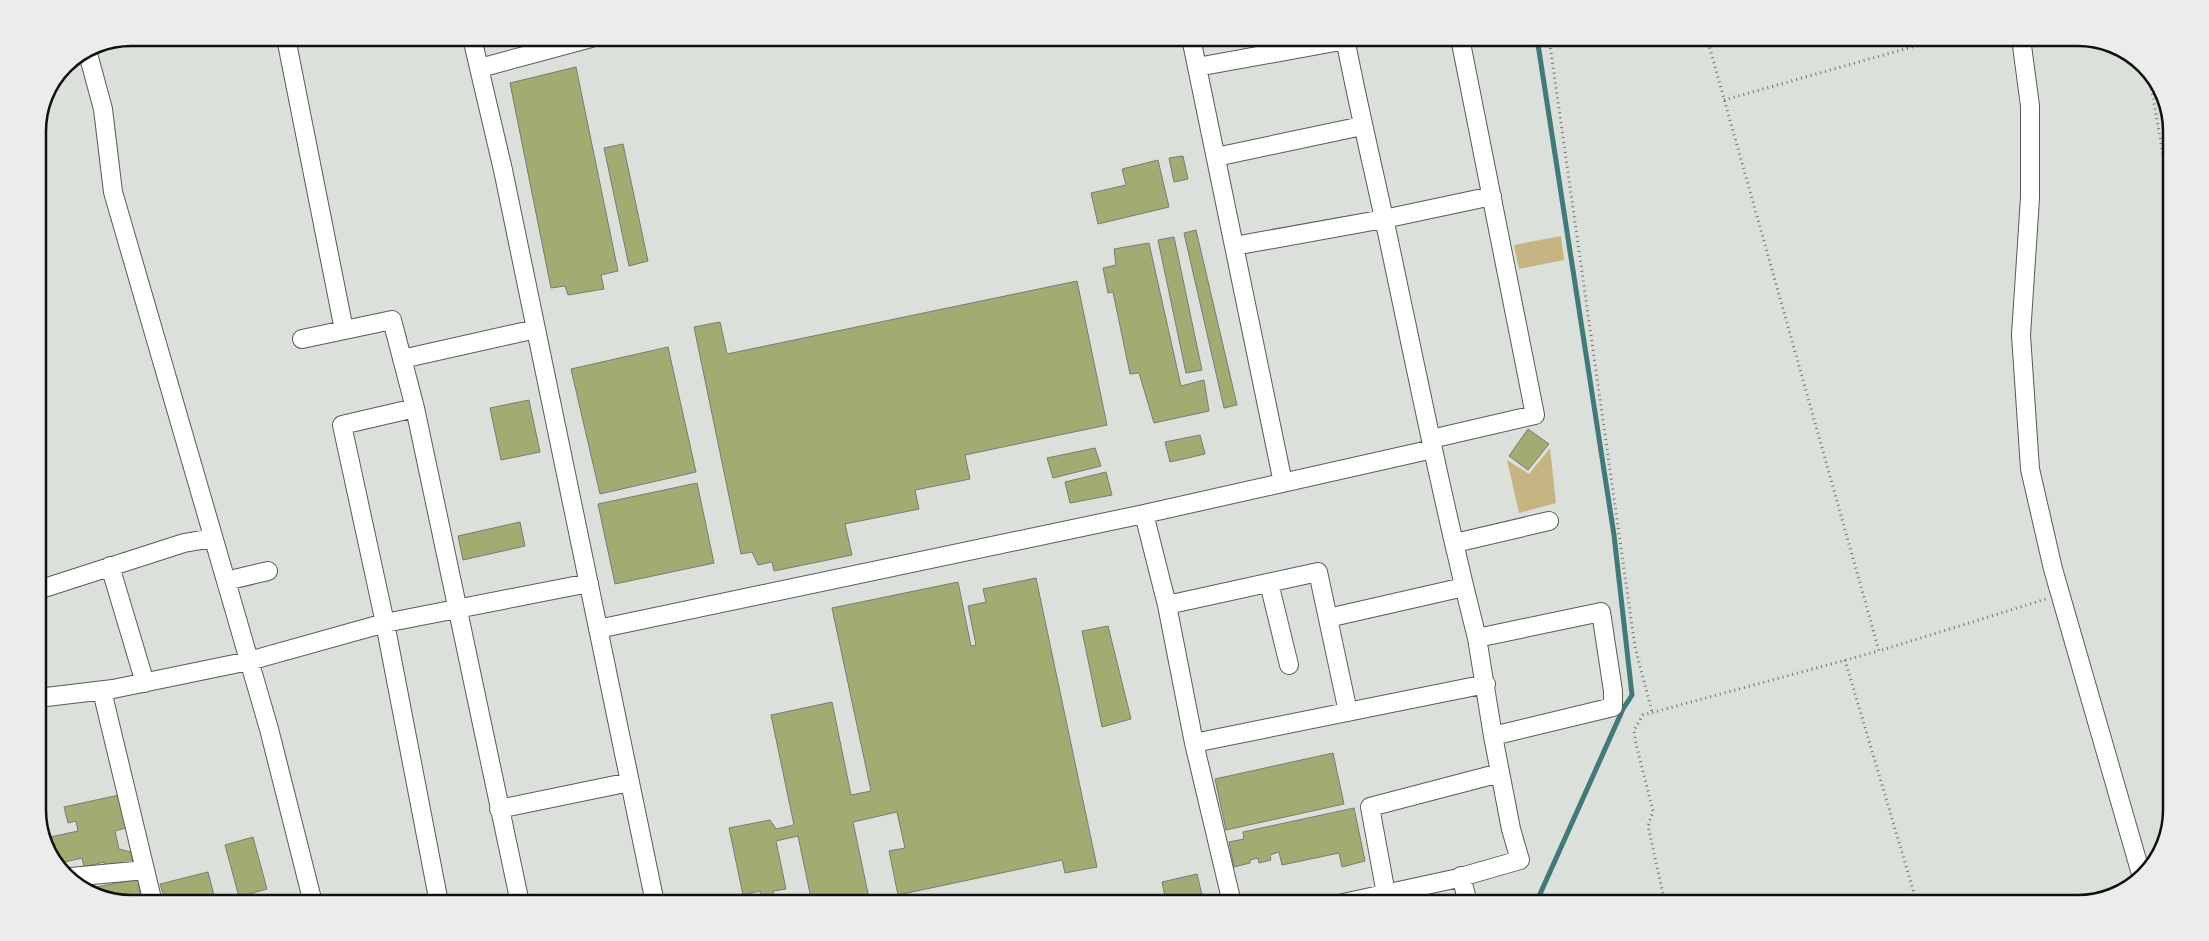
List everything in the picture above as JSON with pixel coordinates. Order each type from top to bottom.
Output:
[{"type":"street","points":[[288,46],[344,330]]},
{"type":"street","points":[[474,46],[536,329],[653,895]]},
{"type":"street","points":[[480,68],[561,46]]},
{"type":"street","points":[[1193,46],[1283,482]]},
{"type":"street","points":[[1197,67],[1308,46]]},
{"type":"street","points":[[1346,46],[1362,126],[1432,444],[1477,638],[1500,773],[1511,829],[1520,860],[1382,895]]},
{"type":"street","points":[[598,629],[1144,514],[1283,482],[1432,444],[1535,415],[1462,46]]},
{"type":"street","points":[[2022,46],[2030,106],[2030,198],[2021,334],[2030,469],[2061,595],[2139,868]]},
{"type":"street","points":[[89,58],[103,109],[113,192],[249,661],[311,895]]},
{"type":"street","points":[[1216,157],[1362,126]]},
{"type":"street","points":[[1234,246],[1384,219],[1492,196]]},
{"type":"street","points":[[302,339],[392,320],[414,408],[518,895]]},
{"type":"street","points":[[402,359],[536,329]]},
{"type":"street","points":[[414,408],[342,425],[385,623],[437,895]]},
{"type":"street","points":[[1144,514],[1167,605],[1194,743],[1230,895]]},
{"type":"street","points":[[1455,543],[1549,520]]},
{"type":"street","points":[[46,587],[184,543],[213,538]]},
{"type":"street","points":[[110,566],[145,683]]},
{"type":"street","points":[[226,581],[268,570]]},
{"type":"street","points":[[1167,605],[1318,572],[1348,712]]},
{"type":"street","points":[[1269,582],[1289,665]]},
{"type":"street","points":[[46,697],[102,691],[145,683],[249,661],[385,623],[589,583]]},
{"type":"street","points":[[1328,618],[1464,587]]},
{"type":"street","points":[[1477,638],[1601,612],[1613,691],[1613,708],[1493,736]]},
{"type":"street","points":[[1194,743],[1486,684]]},
{"type":"street","points":[[102,691],[151,895]]},
{"type":"street","points":[[1386,894],[1370,807],[1500,773]]},
{"type":"street","points":[[499,809],[630,782]]},
{"type":"street","points":[[79,876],[145,870]]},
{"type":"street","points":[[1461,876],[1466,895]]},
{"type":"path","points":[[1550,46],[1633,638],[1652,712]]},
{"type":"path","points":[[1709,46],[1879,651]]},
{"type":"path","points":[[1724,100],[1916,46]]},
{"type":"path","points":[[2153,92],[2163,153]]},
{"type":"path","points":[[1663,895],[1648,826],[1653,811],[1634,730],[1643,715],[1879,651],[2061,595]]},
{"type":"path","points":[[1845,660],[1914,895]]},
{"type":"shaded area","points":[[1561,236],[1564,260],[1519,269],[1514,245]]},
{"type":"shaded area","points":[[1550,448],[1556,503],[1519,513],[1507,460],[1529,474]]},
{"type":"building","points":[[576,67],[618,271],[601,275],[604,289],[568,295],[565,286],[551,288],[510,83]]},
{"type":"building","points":[[623,144],[648,261],[629,266],[604,148]]},
{"type":"building","points":[[1183,156],[1188,179],[1174,182],[1169,158]]},
{"type":"building","points":[[1158,160],[1169,207],[1098,224],[1091,193],[1126,185],[1122,169]]},
{"type":"building","points":[[1196,230],[1237,405],[1224,408],[1184,233]]},
{"type":"building","points":[[1174,237],[1202,370],[1186,373],[1158,240]]},
{"type":"building","points":[[1149,243],[1181,386],[1204,380],[1209,411],[1154,423],[1139,373],[1130,374],[1113,292],[1108,293],[1103,268],[1116,265],[1114,249]]},
{"type":"building","points":[[1077,281],[1107,425],[965,455],[970,479],[915,490],[919,509],[845,524],[852,555],[774,571],[772,562],[758,565],[752,552],[741,554],[694,327],[720,322],[727,354]]},
{"type":"building","points":[[668,347],[696,472],[600,494],[571,369]]},
{"type":"building","points":[[529,400],[540,452],[501,460],[490,408]]},
{"type":"building","points":[[1528,429],[1549,444],[1528,470],[1509,456]]},
{"type":"building","points":[[1200,435],[1205,454],[1170,462],[1165,442]]},
{"type":"building","points":[[1095,448],[1101,466],[1053,478],[1047,458]]},
{"type":"building","points":[[1106,472],[1112,495],[1070,503],[1065,482]]},
{"type":"building","points":[[697,483],[714,563],[615,584],[598,504]]},
{"type":"building","points":[[520,522],[525,546],[463,560],[458,536]]},
{"type":"building","points":[[1036,578],[1097,867],[1065,873],[1062,860],[898,895],[889,851],[905,848],[897,812],[853,822],[868,895],[810,895],[798,836],[776,841],[786,889],[773,891],[774,895],[761,895],[760,891],[743,895],[729,828],[770,820],[776,829],[794,825],[771,715],[832,702],[851,795],[871,791],[832,608],[958,582],[971,646],[976,645],[968,606],[986,602],[983,589]]},
{"type":"building","points":[[1108,626],[1131,719],[1102,727],[1082,631]]},
{"type":"building","points":[[1333,753],[1344,804],[1226,830],[1215,779]]},
{"type":"building","points":[[119,795],[126,828],[115,831],[119,849],[131,852],[133,863],[106,869],[104,862],[84,867],[82,858],[64,862],[51,837],[78,831],[76,821],[68,823],[64,807]]},
{"type":"building","points":[[1354,808],[1365,861],[1342,867],[1339,853],[1282,865],[1279,852],[1270,855],[1271,860],[1259,863],[1258,858],[1250,860],[1250,863],[1234,867],[1229,842],[1244,839],[1243,832]]},
{"type":"building","points":[[253,837],[267,889],[246,895],[238,895],[225,845]]},
{"type":"building","points":[[208,872],[214,895],[163,895],[160,884]]},
{"type":"building","points":[[1197,874],[1202,895],[1165,895],[1162,882]]},
{"type":"building","points":[[138,879],[141,895],[115,893],[97,887]]},
{"type":"waterway","points":[[1538,46],[1614,535],[1632,695],[1623,709],[1540,895]]}]
